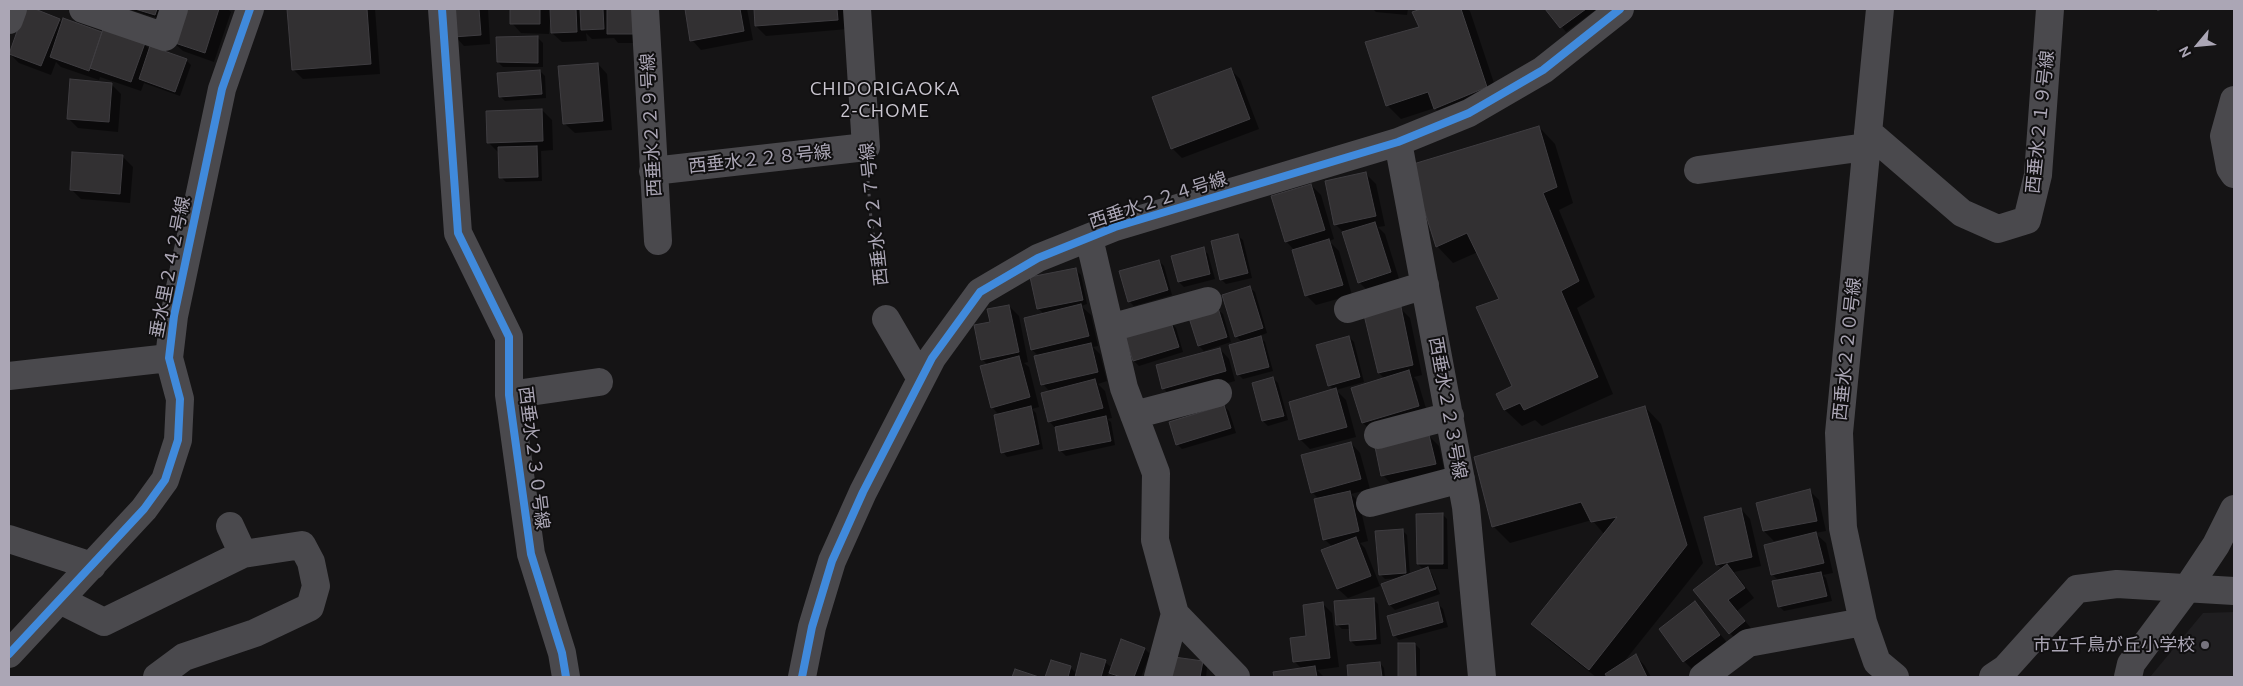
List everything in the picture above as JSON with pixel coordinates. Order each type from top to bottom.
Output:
[{"type":"street","points":[[9,20],[13,9]]},
{"type":"street","points":[[82,9],[165,37],[174,9]]},
{"type":"street","name":"垂水里２４２号線","points":[[9,654],[144,509],[165,480],[178,440],[180,399],[170,358],[174,316],[222,90],[250,9]]},
{"type":"street","name":"西垂水２３０号線","points":[[442,9],[458,233],[509,337],[509,395],[531,554],[562,653],[566,677]]},
{"type":"street","name":"西垂水２２９号線","points":[[646,9],[658,241]]},
{"type":"street","name":"西垂水２２７号線","points":[[857,9],[866,147]]},
{"type":"street","name":"西垂水２２４号線","points":[[802,677],[812,627],[832,561],[863,492],[932,358],[980,292],[1038,258],[1115,227],[1398,142],[1469,113],[1543,70],[1620,9]]},
{"type":"street","name":"西垂水２２０号線","points":[[1880,9],[1839,433],[1843,528],[1863,622],[1877,662],[1895,677]]},
{"type":"street","name":"西垂水２１９号線","points":[[1867,139],[1962,213],[1998,229],[2027,220],[2038,174],[2050,9]]},
{"type":"street","points":[[2234,100],[2224,136],[2230,168],[2234,174]]},
{"type":"street","points":[[1698,170],[1867,139]]},
{"type":"street","name":"西垂水２２３号線","points":[[1398,142],[1466,507],[1482,677]]},
{"type":"street","name":"西垂水２２８号線","points":[[653,171],[866,147]]},
{"type":"street","points":[[1089,238],[1124,388],[1156,473],[1155,540],[1175,614],[1236,677]]},
{"type":"street","points":[[1348,309],[1425,285]]},
{"type":"street","points":[[1110,328],[1208,301]]},
{"type":"street","points":[[886,319],[921,379]]},
{"type":"street","points":[[9,376],[170,358]]},
{"type":"street","points":[[509,395],[599,382]]},
{"type":"street","points":[[1134,415],[1218,393]]},
{"type":"street","points":[[1378,434],[1450,416]]},
{"type":"street","points":[[1370,503],[1461,479]]},
{"type":"street","points":[[2128,677],[2131,664],[2186,590],[2216,545],[2234,509]]},
{"type":"street","points":[[230,526],[244,554]]},
{"type":"street","points":[[9,539],[92,566]]},
{"type":"street","points":[[60,600],[104,622],[244,554],[302,545],[311,562],[316,586],[310,607],[254,633],[184,656],[157,677]]},
{"type":"street","points":[[1993,677],[2005,668],[2077,590],[2117,584],[2186,590],[2234,591]]},
{"type":"street","points":[[1158,677],[1175,614]]},
{"type":"street","points":[[1704,677],[1748,643],[1863,622]]},
{"type":"street","points":[[812,627],[817,677]]},
{"type":"path","points":[[2157,9],[2163,9]]},
{"type":"shaded area","name":"市立千鳥が丘小学校","points":[[2234,612],[2234,677],[2150,677],[2203,613]]},
{"type":"building","points":[[25,9],[35,9],[60,19],[41,66],[9,54]]},
{"type":"building","points":[[135,9],[157,9],[155,15]]},
{"type":"building","points":[[183,9],[219,9],[205,53],[172,42]]},
{"type":"building","points":[[287,9],[367,9],[371,64],[292,70]]},
{"type":"building","points":[[452,9],[479,9],[481,35],[453,37]]},
{"type":"building","points":[[510,9],[540,9],[540,24],[510,24]]},
{"type":"building","points":[[550,9],[576,9],[577,32],[551,33]]},
{"type":"building","points":[[580,9],[603,9],[604,29],[581,30]]},
{"type":"building","points":[[607,9],[633,9],[633,34],[607,34]]},
{"type":"building","points":[[685,9],[740,9],[744,31],[690,41]]},
{"type":"building","points":[[754,9],[837,9],[838,20],[755,26]]},
{"type":"building","points":[[1421,9],[1461,9],[1487,87],[1434,109],[1428,92],[1386,106],[1365,42],[1419,27],[1412,12]]},
{"type":"building","points":[[1545,9],[1586,9],[1560,28]]},
{"type":"building","points":[[63,18],[102,32],[89,71],[50,57]]},
{"type":"building","points":[[103,29],[145,43],[131,82],[90,68]]},
{"type":"building","points":[[538,36],[538,63],[497,62],[496,37]]},
{"type":"building","points":[[150,46],[187,59],[175,92],[139,79]]},
{"type":"building","points":[[598,63],[603,121],[563,124],[558,66]]},
{"type":"building","points":[[1231,68],[1250,119],[1171,149],[1152,97]]},
{"type":"building","points":[[540,70],[542,94],[499,97],[497,73]]},
{"type":"building","points":[[70,79],[112,83],[109,122],[67,119]]},
{"type":"building","points":[[542,109],[543,141],[487,143],[486,111]]},
{"type":"building","points":[[1539,126],[1557,187],[1543,193],[1579,281],[1561,291],[1598,377],[1524,410],[1520,403],[1504,410],[1496,394],[1512,386],[1476,307],[1499,299],[1467,233],[1436,247],[1410,165]]},
{"type":"building","points":[[537,146],[538,177],[499,178],[498,147]]},
{"type":"building","points":[[72,152],[123,155],[120,194],[70,190]]},
{"type":"building","points":[[1366,172],[1376,216],[1334,225],[1325,181]]},
{"type":"building","points":[[1311,184],[1325,230],[1285,242],[1271,196]]},
{"type":"building","points":[[1375,222],[1391,272],[1358,283],[1342,232]]},
{"type":"building","points":[[1238,234],[1248,273],[1220,280],[1211,241]]},
{"type":"building","points":[[1329,239],[1343,285],[1305,296],[1292,250]]},
{"type":"building","points":[[1204,247],[1210,274],[1178,282],[1171,256]]},
{"type":"building","points":[[1159,260],[1168,290],[1128,302],[1119,271]]},
{"type":"building","points":[[1076,268],[1083,300],[1037,309],[1030,277]]},
{"type":"building","points":[[1250,286],[1263,328],[1235,337],[1222,295]]},
{"type":"building","points":[[1081,304],[1089,336],[1031,350],[1024,318]]},
{"type":"building","points":[[1009,305],[1019,352],[981,360],[974,325],[990,322],[987,309]]},
{"type":"building","points":[[1401,307],[1413,365],[1378,373],[1364,315]]},
{"type":"building","points":[[1218,308],[1227,337],[1198,346],[1189,318]]},
{"type":"building","points":[[1171,322],[1179,347],[1133,361],[1125,336]]},
{"type":"building","points":[[1261,336],[1269,367],[1237,375],[1229,345]]},
{"type":"building","points":[[1349,336],[1360,377],[1328,386],[1316,345]]},
{"type":"building","points":[[1091,343],[1098,372],[1041,385],[1034,356]]},
{"type":"building","points":[[1220,348],[1226,371],[1162,389],[1156,365]]},
{"type":"building","points":[[1019,356],[1030,397],[991,408],[980,366]]},
{"type":"building","points":[[1409,370],[1419,406],[1362,423],[1351,388]]},
{"type":"building","points":[[1273,377],[1284,416],[1262,421],[1252,383]]},
{"type":"building","points":[[1095,379],[1103,408],[1048,422],[1041,393]]},
{"type":"building","points":[[1336,388],[1347,427],[1299,440],[1289,402]]},
{"type":"building","points":[[1224,405],[1231,428],[1176,445],[1169,422]]},
{"type":"building","points":[[1031,406],[1039,444],[1001,453],[994,415]]},
{"type":"building","points":[[1645,406],[1687,545],[1589,670],[1531,624],[1617,517],[1591,522],[1581,502],[1492,527],[1474,457]]},
{"type":"building","points":[[1106,416],[1111,441],[1059,451],[1055,427]]},
{"type":"building","points":[[1429,435],[1436,464],[1381,476],[1375,447]]},
{"type":"building","points":[[1351,442],[1361,479],[1311,493],[1301,455]]},
{"type":"building","points":[[1810,489],[1817,521],[1763,531],[1756,503]]},
{"type":"building","points":[[1350,491],[1359,531],[1323,540],[1314,499]]},
{"type":"building","points":[[1741,508],[1752,557],[1716,565],[1704,517]]},
{"type":"building","points":[[1443,513],[1443,564],[1417,564],[1416,514]]},
{"type":"building","points":[[1403,529],[1406,573],[1379,575],[1375,531]]},
{"type":"building","points":[[1816,532],[1824,563],[1771,575],[1764,545]]},
{"type":"building","points":[[1356,537],[1371,576],[1337,589],[1321,550]]},
{"type":"building","points":[[1727,564],[1745,588],[1728,600],[1745,621],[1729,634],[1693,590]]},
{"type":"building","points":[[1428,567],[1436,589],[1389,605],[1381,584]]},
{"type":"building","points":[[1821,572],[1827,596],[1778,607],[1772,581]]},
{"type":"building","points":[[1374,598],[1376,639],[1350,641],[1349,624],[1336,625],[1334,601]]},
{"type":"building","points":[[1695,601],[1720,635],[1683,662],[1659,629]]},
{"type":"building","points":[[1323,602],[1330,658],[1293,662],[1290,638],[1306,636],[1303,605]]},
{"type":"building","points":[[1438,602],[1443,622],[1393,636],[1387,616]]},
{"type":"building","points":[[1121,639],[1145,648],[1134,677],[1121,677],[1109,673]]},
{"type":"building","points":[[1398,643],[1415,643],[1416,677],[1398,677]]},
{"type":"building","points":[[1081,653],[1106,660],[1101,677],[1075,677]]},
{"type":"building","points":[[1636,654],[1647,677],[1607,677],[1605,674]]},
{"type":"building","points":[[1174,657],[1203,661],[1200,677],[1171,677]]},
{"type":"building","points":[[1051,660],[1071,666],[1068,677],[1045,677]]},
{"type":"building","points":[[1380,662],[1382,677],[1348,677],[1347,665]]},
{"type":"building","points":[[1315,666],[1317,677],[1274,677],[1273,672]]},
{"type":"building","points":[[1015,669],[1039,677],[1012,677]]},
{"type":"cycle path","points":[[9,654],[144,509],[165,480],[178,440],[180,399],[169,358],[174,316],[222,89],[250,9]]},
{"type":"cycle path","points":[[442,9],[458,233],[509,337],[509,395],[531,554],[562,653],[566,677]]},
{"type":"cycle path","points":[[802,677],[812,627],[832,561],[863,492],[932,358],[980,292],[1038,258],[1115,227],[1398,142],[1469,113],[1543,70],[1620,9]]},
{"type":"place","name":"市立千鳥が丘小学校","points":[[2205,645]]},
{"type":"district","name":"CHIDORIGAOKA 2-CHOME","points":[[885,100]]}]
